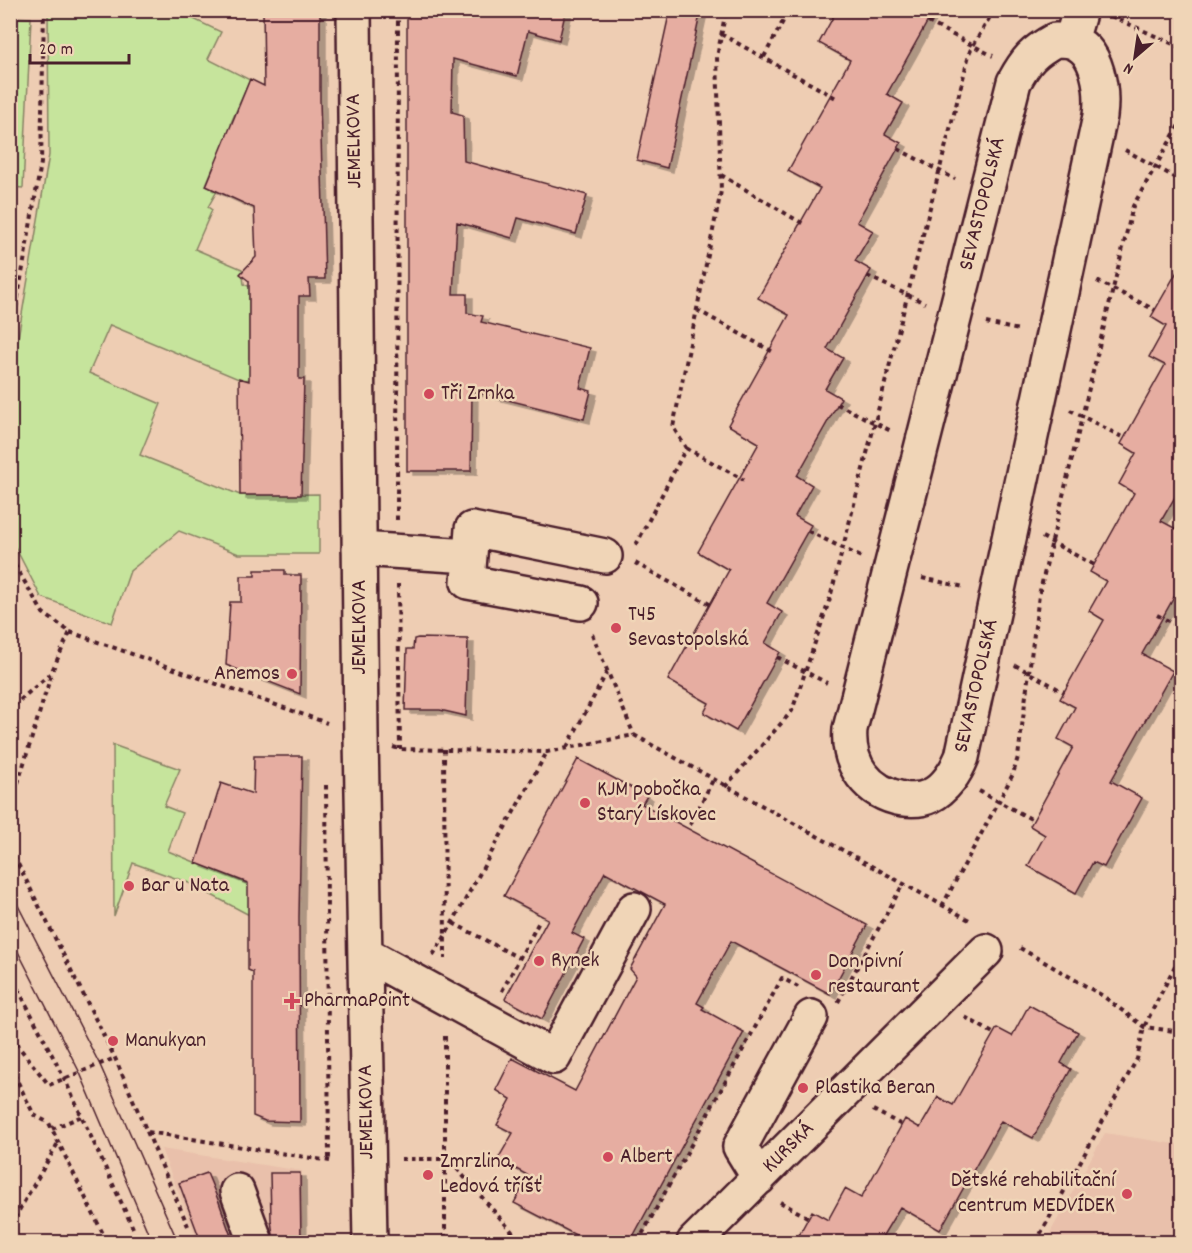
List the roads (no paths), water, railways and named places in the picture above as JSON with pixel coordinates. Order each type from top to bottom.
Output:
[{"type":"street","name":"JEMELKOVA","points":[[354,10],[359,549],[370,1242]]},
{"type":"street","name":"SEVASTOPOLSKÁ","points":[[1087,22],[1087,51],[1098,74],[1102,99],[962,757],[952,777],[930,796],[912,801],[890,797],[873,788],[859,773],[851,756],[850,729],[985,195],[1014,82],[1024,63],[1036,50],[1087,22]]},
{"type":"street","points":[[586,617],[468,582],[472,529],[622,555]]},
{"type":"street","points":[[359,549],[470,556]]},
{"type":"street","points":[[365,954],[554,1057],[634,909]]},
{"type":"street","name":"KURSKÁ","points":[[694,1242],[993,940]]},
{"type":"street","points":[[759,1178],[740,1147],[811,1017]]},
{"type":"street","points":[[237,1191],[256,1242]]},
{"type":"tram line","points":[[10,890],[100,1065],[178,1242]]},
{"type":"tram line","points":[[10,936],[80,1073],[152,1242]]},
{"type":"place","name":"Tři Zrnka","points":[[429,394]]},
{"type":"place","name":"T45 Sevastopolská","points":[[616,628]]},
{"type":"place","name":"Anemos","points":[[292,674]]},
{"type":"place","name":"KJM pobočka Starý Lískovec","points":[[585,803]]},
{"type":"place","name":"Bar u Nata","points":[[129,886]]},
{"type":"place","name":"Rynek","points":[[539,961]]},
{"type":"place","name":"Don pivní restaurant","points":[[816,975]]},
{"type":"place","name":"PharmaPoint","points":[[292,1001]]},
{"type":"place","name":"Manukyan","points":[[113,1041]]},
{"type":"place","name":"Plastika Beran","points":[[803,1088]]},
{"type":"place","name":"Albert","points":[[608,1157]]},
{"type":"place","name":"Zmrzlina, Ledová tříšť","points":[[428,1175]]},
{"type":"place","name":"Dětské rehabilitační centrum MEDVÍDEK","points":[[1127,1194]]}]
